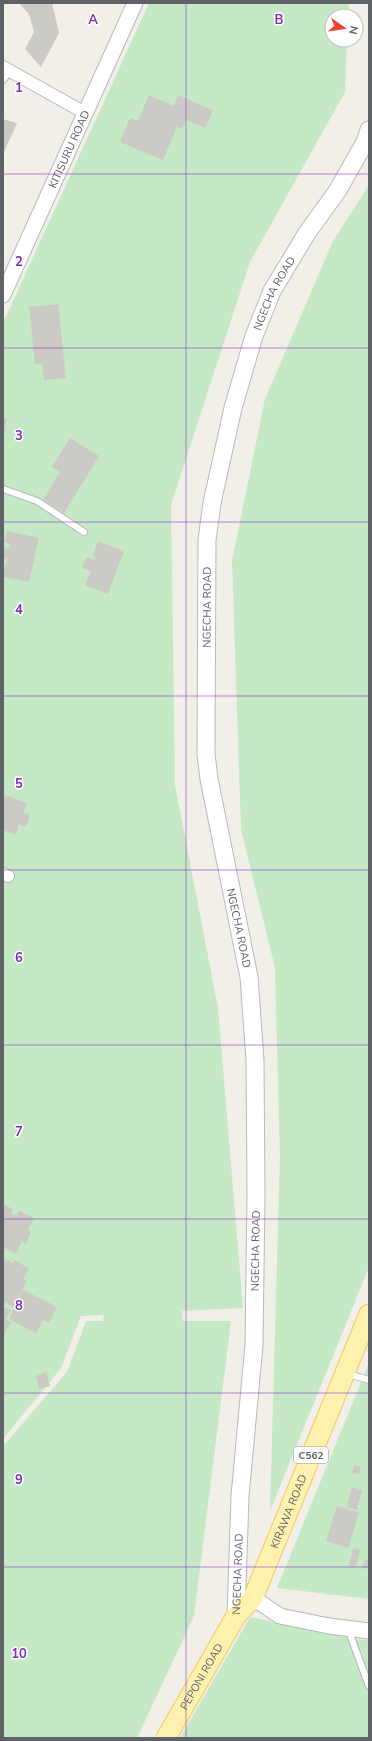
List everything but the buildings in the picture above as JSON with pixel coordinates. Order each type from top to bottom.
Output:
[{"type":"main road","name":"NGECHA ROAD","points":[[236,1616],[240,1496],[254,1345],[256,1188],[255,1060],[249,977],[211,791],[206,754],[206,540],[212,503],[233,408],[243,370],[265,308],[288,263],[307,233],[338,190],[365,142],[369,130]]},
{"type":"main road","name":"KIRAWA ROAD","points":[[254,1598],[369,1314]]},
{"type":"main road","name":"NGECHA ROAD","points":[[236,1616],[254,1598]]},
{"type":"main road","name":"PEPONI ROAD","points":[[166,1738],[236,1616]]},
{"type":"street","name":"KITISURU ROAD","points":[[3,295],[135,3]]},
{"type":"street","points":[[5,73],[85,113]]},
{"type":"street","name":"NGECHA ROAD","points":[[254,1598],[280,1616],[369,1631]]},
{"type":"lane","points":[[3,489],[37,501],[84,532]]},
{"type":"lane","points":[[344,1373],[369,1380]]},
{"type":"lane","points":[[347,1628],[369,1686]]},
{"type":"green space","points":[[149,3],[349,3],[349,8],[324,8],[324,48],[347,48],[345,92],[250,262],[171,505],[175,785],[218,1008],[243,1308],[182,1311],[183,1321],[231,1321],[194,1616],[137,1738],[3,1738],[3,1446],[67,1372],[86,1321],[103,1321],[104,1315],[81,1316],[61,1368],[3,1439],[3,323]]},
{"type":"green space","points":[[369,185],[369,1267],[270,1511],[280,1156],[275,968],[241,829],[232,561],[265,399],[333,241]]},
{"type":"green space","points":[[369,1363],[369,1599],[277,1588]]},
{"type":"green space","points":[[250,1617],[354,1639],[369,1640],[369,1738],[180,1738]]}]
